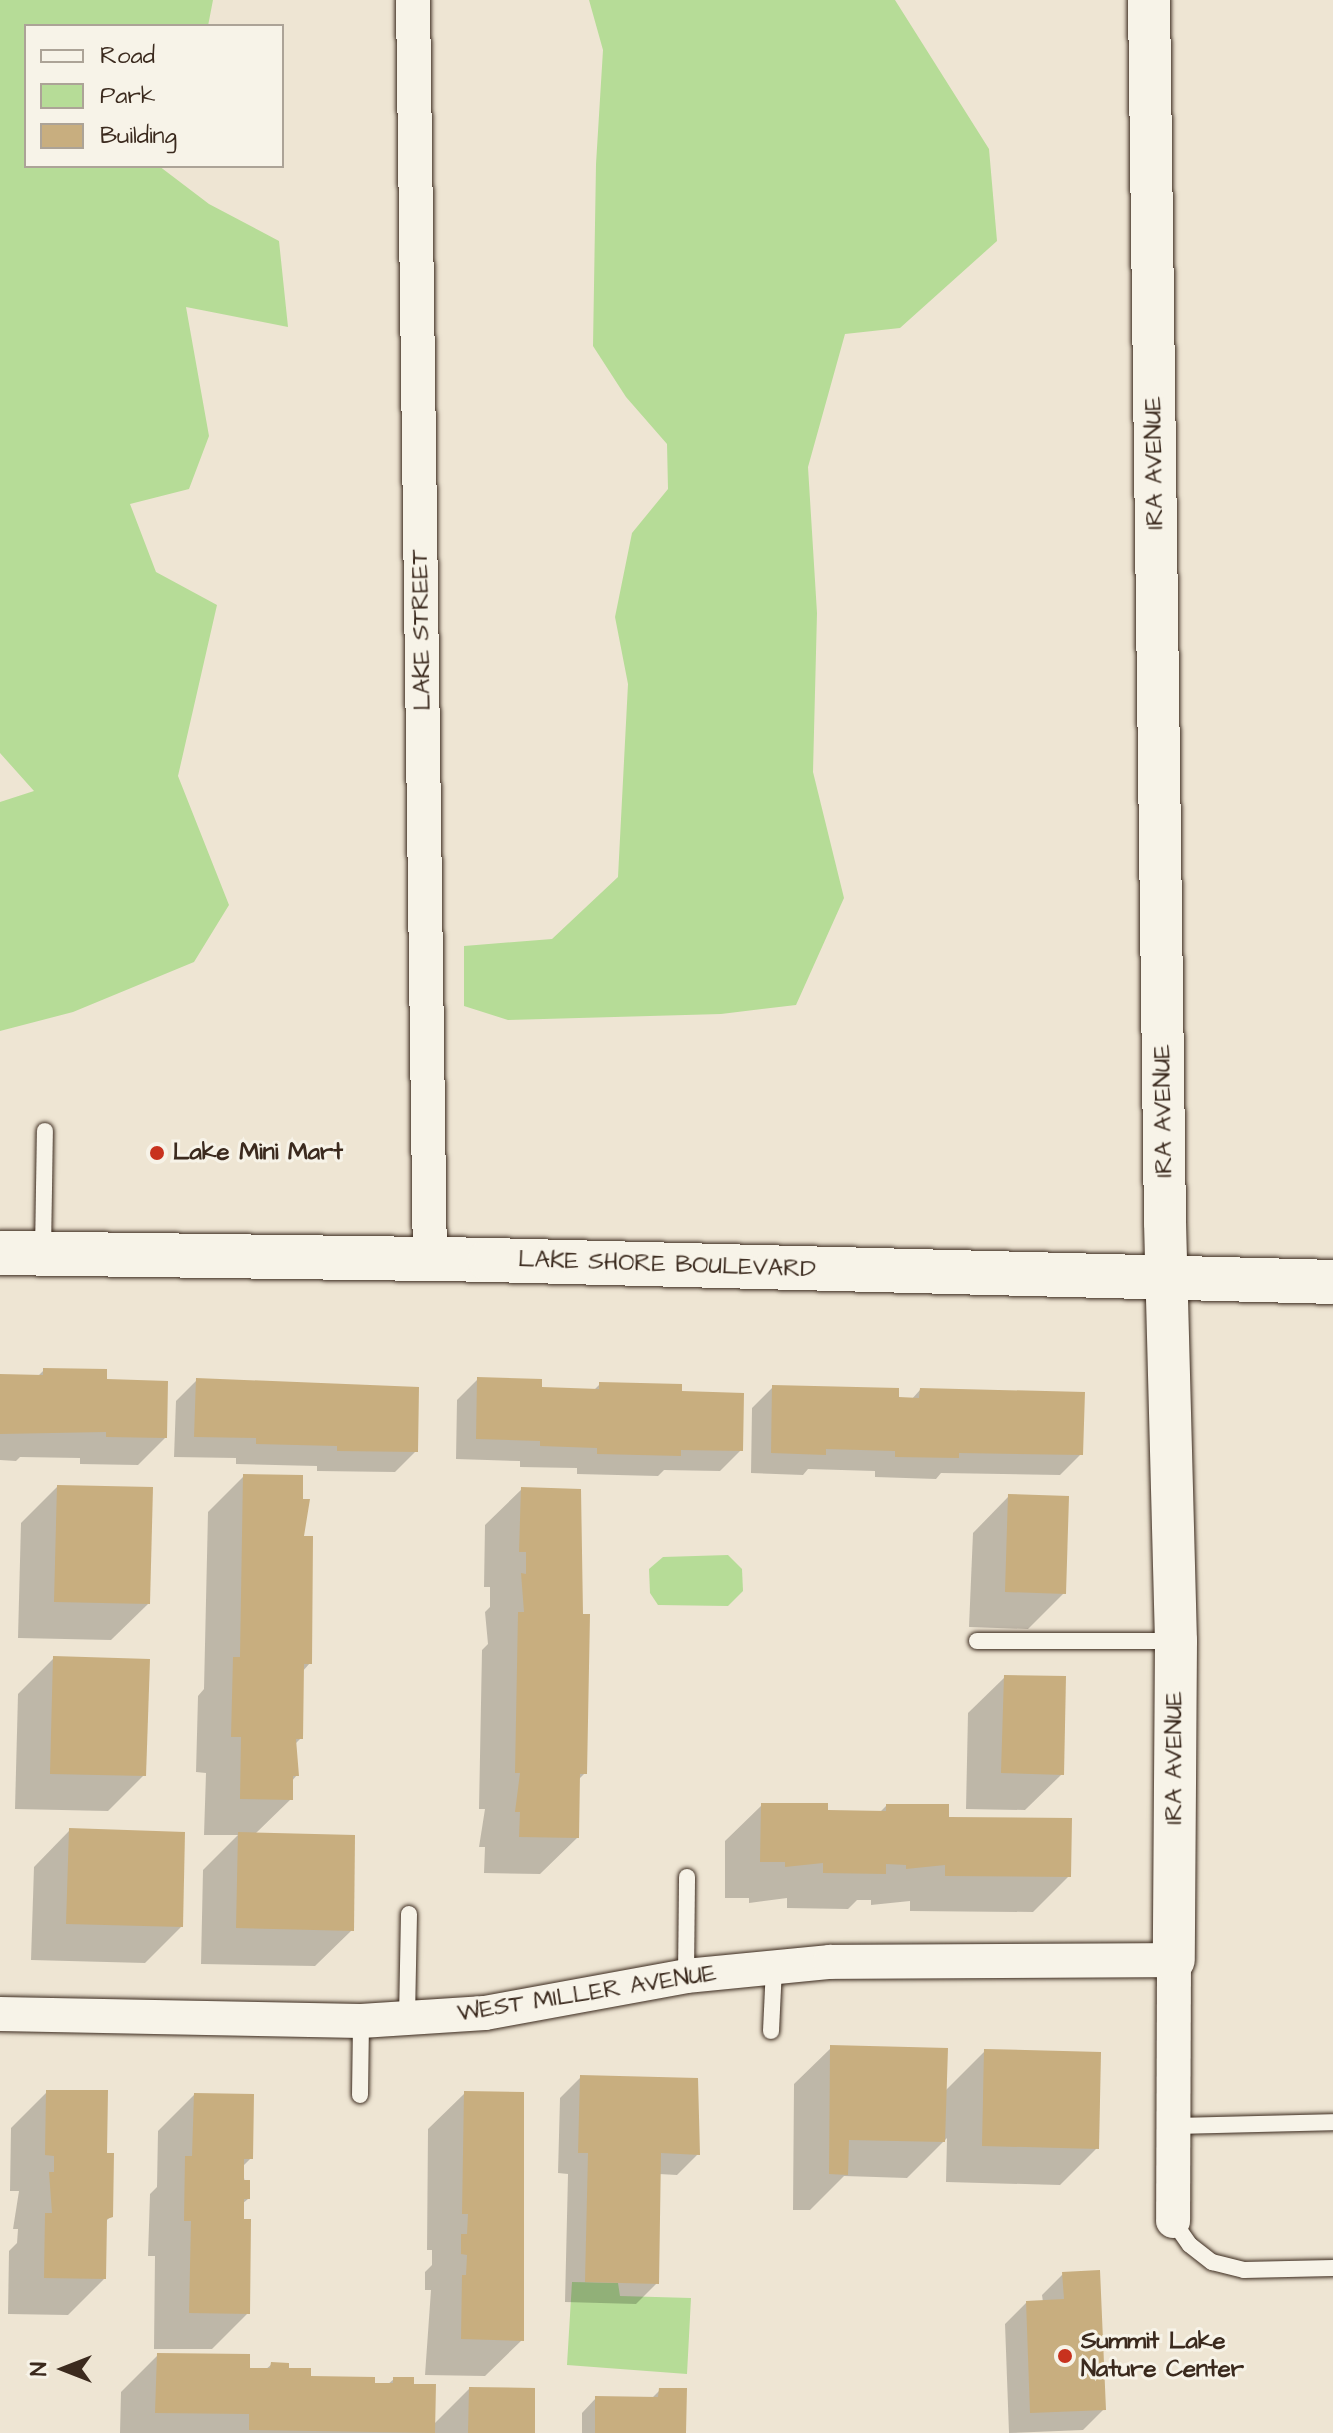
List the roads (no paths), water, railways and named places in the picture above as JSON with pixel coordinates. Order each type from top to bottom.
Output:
[{"type":"main road","name":"LAKE SHORE BOULEVARD","points":[[0,1253],[430,1259],[1333,1282]]},
{"type":"street","name":"LAKE STREET","points":[[413,0],[430,1259]]},
{"type":"street","name":"IRA AVENUE","points":[[1149,0],[1176,1641],[1173,2221]]},
{"type":"street","name":"WEST MILLER AVENUE","points":[[0,2014],[361,2021],[485,2013],[686,1976],[830,1962],[1174,1960]]},
{"type":"lane","points":[[43,1254],[45,1131]]},
{"type":"lane","points":[[977,1641],[1176,1641]]},
{"type":"lane","points":[[686,1976],[687,1877]]},
{"type":"lane","points":[[407,2018],[409,1914]]},
{"type":"lane","points":[[771,2031],[774,1968]]},
{"type":"lane","points":[[360,2095],[361,2021]]},
{"type":"lane","points":[[1173,2126],[1333,2122]]},
{"type":"lane","points":[[1173,2221],[1190,2245],[1212,2262],[1244,2270],[1333,2268]]},
{"type":"place","name":"Lake Mini Mart","points":[[157,1153]]},
{"type":"place","name":"Summit Lake Nature Center","points":[[1065,2356]]}]
